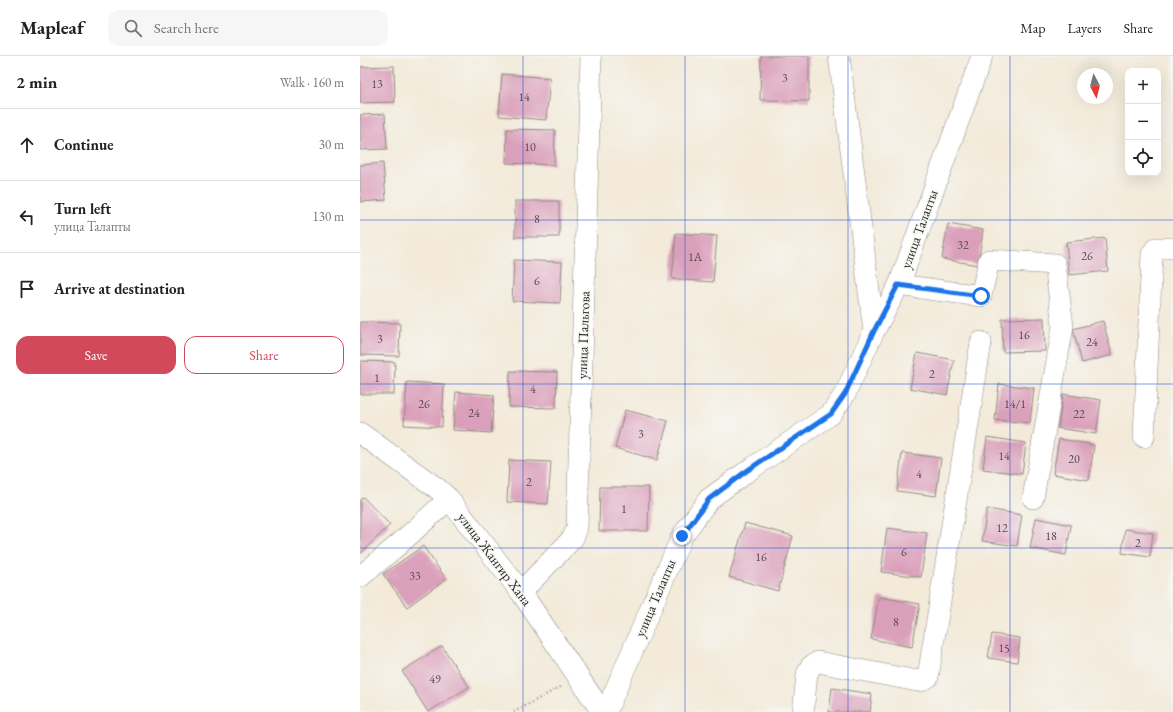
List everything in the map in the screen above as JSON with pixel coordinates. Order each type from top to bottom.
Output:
[{"type":"street","name":"улица Пальгова","points":[[521,592],[573,538],[577,528],[591,56]]},
{"type":"street","points":[[839,56],[874,331]]},
{"type":"street","name":"улица Талапты","points":[[606,712],[682,536],[709,499],[745,472],[831,414],[845,394],[874,331],[898,285],[982,56]]},
{"type":"street","points":[[1144,437],[1152,254],[1156,248],[1173,248]]},
{"type":"street","points":[[898,285],[981,296],[990,260],[1055,264],[1063,326],[1033,498]]},
{"type":"street","points":[[803,712],[807,674],[811,666],[818,662],[912,680],[920,681],[928,677],[981,342]]},
{"type":"street","name":"улица Жангир Хана","points":[[360,433],[438,489],[448,499],[521,592],[602,712]]},
{"type":"street","points":[[360,577],[398,545],[448,499]]},
{"type":"path","points":[[514,712],[578,676]]},
{"type":"building","points":[[761,56],[809,56],[809,101],[760,100]]},
{"type":"building","points":[[394,66],[395,102],[360,103],[360,67]]},
{"type":"building","points":[[502,74],[550,78],[546,120],[499,116]]},
{"type":"building","points":[[385,114],[387,149],[360,150],[360,115]]},
{"type":"building","points":[[507,129],[555,130],[554,165],[506,163]]},
{"type":"building","points":[[383,163],[386,200],[360,202],[360,165]]},
{"type":"building","points":[[515,201],[559,201],[559,237],[515,237]]},
{"type":"building","points":[[948,224],[983,230],[978,265],[942,259]]},
{"type":"building","points":[[676,233],[717,236],[713,282],[672,279]]},
{"type":"building","points":[[1105,238],[1108,271],[1069,275],[1066,242]]},
{"type":"building","points":[[514,260],[562,262],[560,303],[512,301]]},
{"type":"building","points":[[1044,318],[1045,351],[1003,352],[1002,319]]},
{"type":"building","points":[[1103,321],[1112,355],[1082,363],[1073,329]]},
{"type":"building","points":[[360,322],[400,323],[399,356],[360,355]]},
{"type":"building","points":[[917,353],[954,360],[947,395],[910,388]]},
{"type":"building","points":[[360,361],[395,362],[394,394],[360,394]]},
{"type":"building","points":[[510,371],[557,372],[556,408],[509,407]]},
{"type":"building","points":[[407,382],[444,384],[442,427],[404,425]]},
{"type":"building","points":[[999,384],[1034,388],[1030,423],[995,420]]},
{"type":"building","points":[[456,392],[494,395],[491,433],[453,430]]},
{"type":"building","points":[[1063,394],[1101,400],[1096,434],[1058,428]]},
{"type":"building","points":[[625,410],[668,421],[657,460],[615,448]]},
{"type":"building","points":[[987,437],[1026,443],[1022,474],[983,469]]},
{"type":"building","points":[[1059,439],[1094,445],[1089,480],[1053,474]]},
{"type":"building","points":[[902,453],[941,458],[936,496],[897,491]]},
{"type":"building","points":[[509,460],[551,462],[548,504],[507,502]]},
{"type":"building","points":[[600,487],[649,487],[648,531],[599,531]]},
{"type":"building","points":[[363,497],[390,525],[360,554],[360,500]]},
{"type":"building","points":[[987,509],[1022,515],[1017,546],[982,541]]},
{"type":"building","points":[[1036,518],[1071,525],[1066,555],[1030,548]]},
{"type":"building","points":[[745,523],[793,536],[778,591],[729,577]]},
{"type":"building","points":[[887,528],[927,533],[921,577],[881,572]]},
{"type":"building","points":[[1125,529],[1153,533],[1150,557],[1122,553]]},
{"type":"building","points":[[423,546],[446,579],[407,607],[383,574]]},
{"type":"building","points":[[879,597],[920,604],[912,647],[871,639]]},
{"type":"building","points":[[992,634],[1020,638],[1017,662],[988,658]]},
{"type":"building","points":[[442,646],[469,687],[428,712],[402,671]]},
{"type":"building","points":[[832,688],[872,694],[870,712],[829,712]]},
{"type":"route","points":[[682,536],[709,499],[745,472],[831,414],[845,394],[874,331],[898,285],[981,296]]}]
